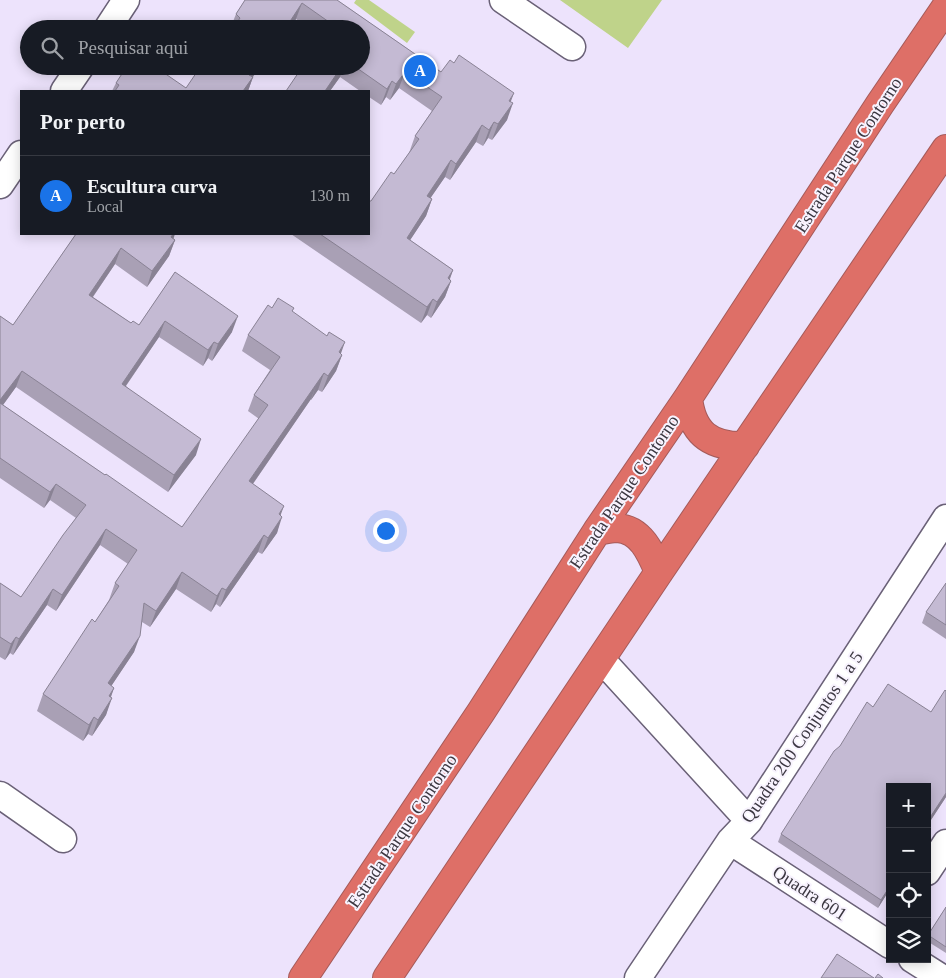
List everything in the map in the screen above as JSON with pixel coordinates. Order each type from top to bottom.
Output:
[{"type":"highway","name":"Estrada Parque Contorno","points":[[303,978],[481,712],[597,531],[688,398],[874,112],[946,7]]},
{"type":"highway","points":[[387,978],[658,572],[946,149]]},
{"type":"highway","points":[[688,398],[690,412],[696,425],[705,436],[717,443],[731,447],[745,446]]},
{"type":"highway","points":[[597,531],[616,528],[625,529],[634,534],[643,541],[650,551],[658,572]]},
{"type":"street","points":[[113,20],[126,0]]},
{"type":"street","points":[[503,0],[572,47]]},
{"type":"street","points":[[65,90],[75,75]]},
{"type":"street","points":[[0,186],[20,156]]},
{"type":"street","name":"Quadra 200 Conjuntos 1 a 5","points":[[638,978],[730,841],[749,822],[946,518]]},
{"type":"street","points":[[601,659],[749,822]]},
{"type":"street","points":[[0,795],[63,839]]},
{"type":"street","name":"Quadra 601","points":[[730,841],[886,937]]},
{"type":"street","points":[[931,866],[946,843]]},
{"type":"street","points":[[918,963],[942,978]]},
{"type":"green space","points":[[356,0],[369,0],[415,32],[407,43],[354,3]]},
{"type":"green space","points":[[560,0],[662,0],[628,48]]},
{"type":"building","points":[[245,0],[337,0],[366,20],[326,20],[302,3],[291,20],[239,20],[240,18],[236,14]]},
{"type":"building","points":[[370,23],[441,72],[450,60],[454,63],[459,55],[514,93],[509,101],[513,103],[498,124],[494,122],[489,130],[482,125],[456,164],[451,160],[427,196],[432,199],[407,238],[453,270],[448,278],[451,281],[437,302],[433,299],[427,307],[321,235],[370,235],[370,201],[391,172],[394,174],[419,139],[415,136],[442,97],[405,72],[396,84],[392,81],[387,89],[367,75],[370,75]]},
{"type":"building","points":[[121,75],[167,75],[186,88],[195,75],[249,75],[253,77],[244,90],[116,90],[119,85],[116,83]]},
{"type":"building","points":[[297,75],[336,75],[326,90],[287,90]]},
{"type":"building","points":[[75,235],[172,235],[171,237],[175,240],[152,271],[121,248],[89,295],[131,323],[133,321],[139,325],[175,272],[238,316],[218,344],[214,342],[208,350],[165,321],[122,384],[201,439],[174,475],[22,371],[0,400],[0,316],[13,325]]},
{"type":"building","points":[[278,298],[294,308],[292,311],[327,336],[329,332],[345,342],[339,352],[342,355],[328,376],[324,373],[249,481],[284,506],[279,514],[282,517],[268,538],[264,535],[226,590],[222,588],[217,596],[182,572],[156,611],[144,603],[140,636],[108,683],[114,688],[109,696],[112,698],[98,720],[94,717],[89,725],[43,694],[92,619],[95,622],[119,586],[115,583],[137,550],[106,529],[62,595],[53,589],[19,639],[16,637],[11,644],[0,637],[0,583],[21,597],[86,505],[56,484],[50,492],[0,458],[0,403],[182,527],[268,405],[254,395],[280,357],[248,335],[268,305],[272,308]]},
{"type":"building","points":[[946,583],[946,625],[926,612]]},
{"type":"building","points":[[888,684],[931,712],[946,691],[946,793],[931,816],[931,783],[886,783],[886,892],[881,900],[781,834],[867,702],[873,707]]},
{"type":"building","points":[[946,907],[946,947],[931,937],[931,930]]},
{"type":"building","points":[[837,954],[874,978],[821,978]]},
{"type":"building","points":[[878,974],[883,978],[875,978]]},
{"type":"place","name":"Escultura curva","points":[[420,71]]}]
